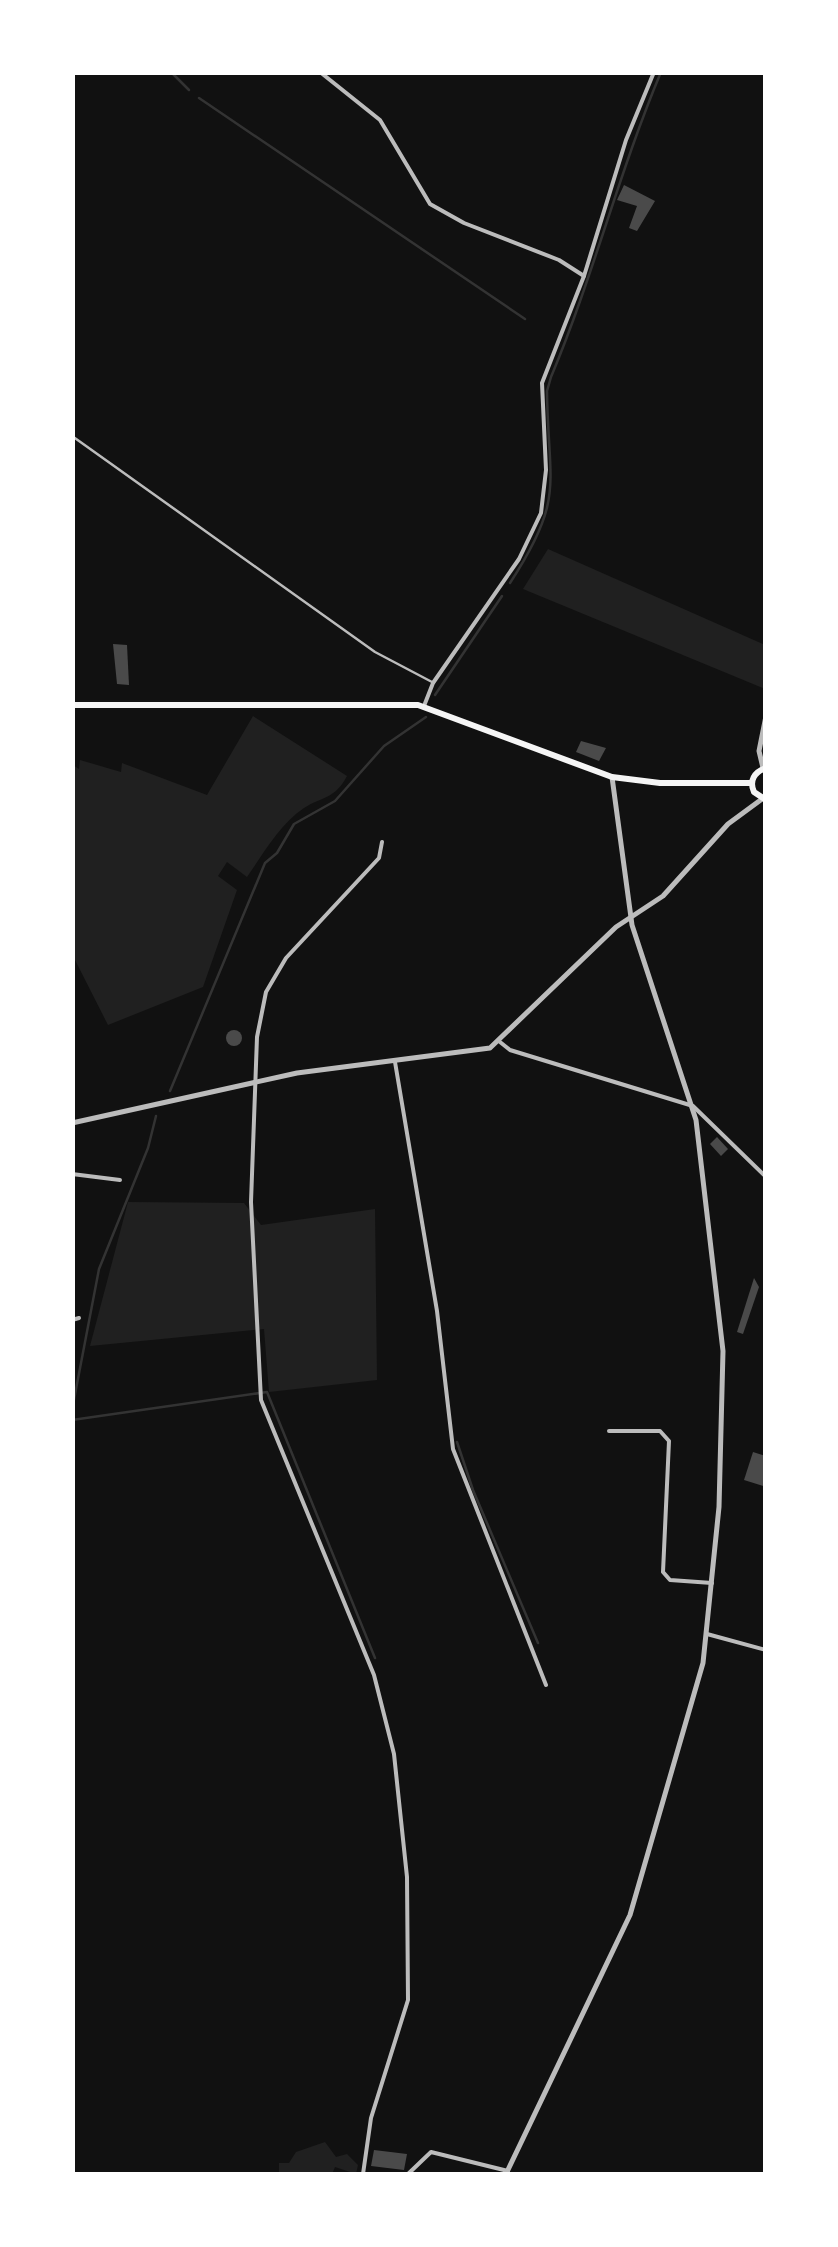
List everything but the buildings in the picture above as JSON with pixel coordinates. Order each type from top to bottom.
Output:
[{"type":"main road","points":[[72,705],[428,707],[612,777],[646,782],[752,782],[764,768]]},
{"type":"main road","points":[[752,782],[764,799]]},
{"type":"street","points":[[320,72],[380,120],[430,204],[464,223],[559,260],[584,276]]},
{"type":"street","points":[[428,707],[433,684],[526,548],[541,513],[546,470],[542,382],[584,276],[619,160],[654,72]]},
{"type":"street","points":[[764,768],[759,750],[766,716]]},
{"type":"street","points":[[408,2174],[435,2152],[507,2173],[627,1924],[689,1722],[707,1634],[724,1377],[693,1106],[630,917],[612,777]]},
{"type":"street","points":[[72,1124],[256,1081],[486,1050],[500,1042],[630,917],[664,896],[728,824],[764,799]]},
{"type":"street","points":[[363,2174],[371,2118],[408,2000],[407,1877],[394,1754],[374,1675],[259,1391],[251,1202],[259,1022],[272,981],[286,958],[378,858],[382,842]]},
{"type":"street","points":[[500,1042],[510,1050],[602,1075],[693,1106],[766,1177]]},
{"type":"street","points":[[394,1061],[434,1296],[453,1449],[546,1684]]},
{"type":"street","points":[[72,1174],[120,1180]]},
{"type":"street","points":[[609,1431],[660,1431],[669,1440],[664,1572],[670,1580],[712,1583]]},
{"type":"street","points":[[707,1634],[766,1650]]},
{"type":"lane","points":[[72,436],[375,652],[433,684]]},
{"type":"shaded area","points":[[548,549],[765,645],[765,689],[523,589]]},
{"type":"shaded area","points":[[253,716],[347,776],[333,793],[287,822],[247,877],[227,862],[218,876],[237,890],[203,987],[108,1025],[73,956],[73,765],[79,769],[80,760],[121,772],[122,763],[207,795]]},
{"type":"shaded area","points":[[128,1202],[244,1203],[261,1225],[375,1209],[377,1380],[269,1392],[264,1329],[90,1346]]},
{"type":"shaded area","points":[[325,2142],[336,2157],[347,2154],[358,2165],[356,2174],[335,2167],[332,2174],[279,2174],[279,2163],[289,2163],[296,2152]]},
{"type":"waterway","points":[[171,72],[189,90]]},
{"type":"waterway","points":[[510,583],[528,554],[547,509],[547,391],[551,377],[661,72]]},
{"type":"waterway","points":[[199,98],[525,319]]},
{"type":"waterway","points":[[435,695],[502,596]]},
{"type":"waterway","points":[[170,1091],[265,863],[277,853],[294,824],[335,801],[384,746],[426,717]]},
{"type":"waterway","points":[[72,1410],[99,1269],[148,1148],[156,1116]]},
{"type":"waterway","points":[[72,1420],[267,1392],[375,1658]]},
{"type":"waterway","points":[[457,1442],[473,1490],[538,1643]]}]
